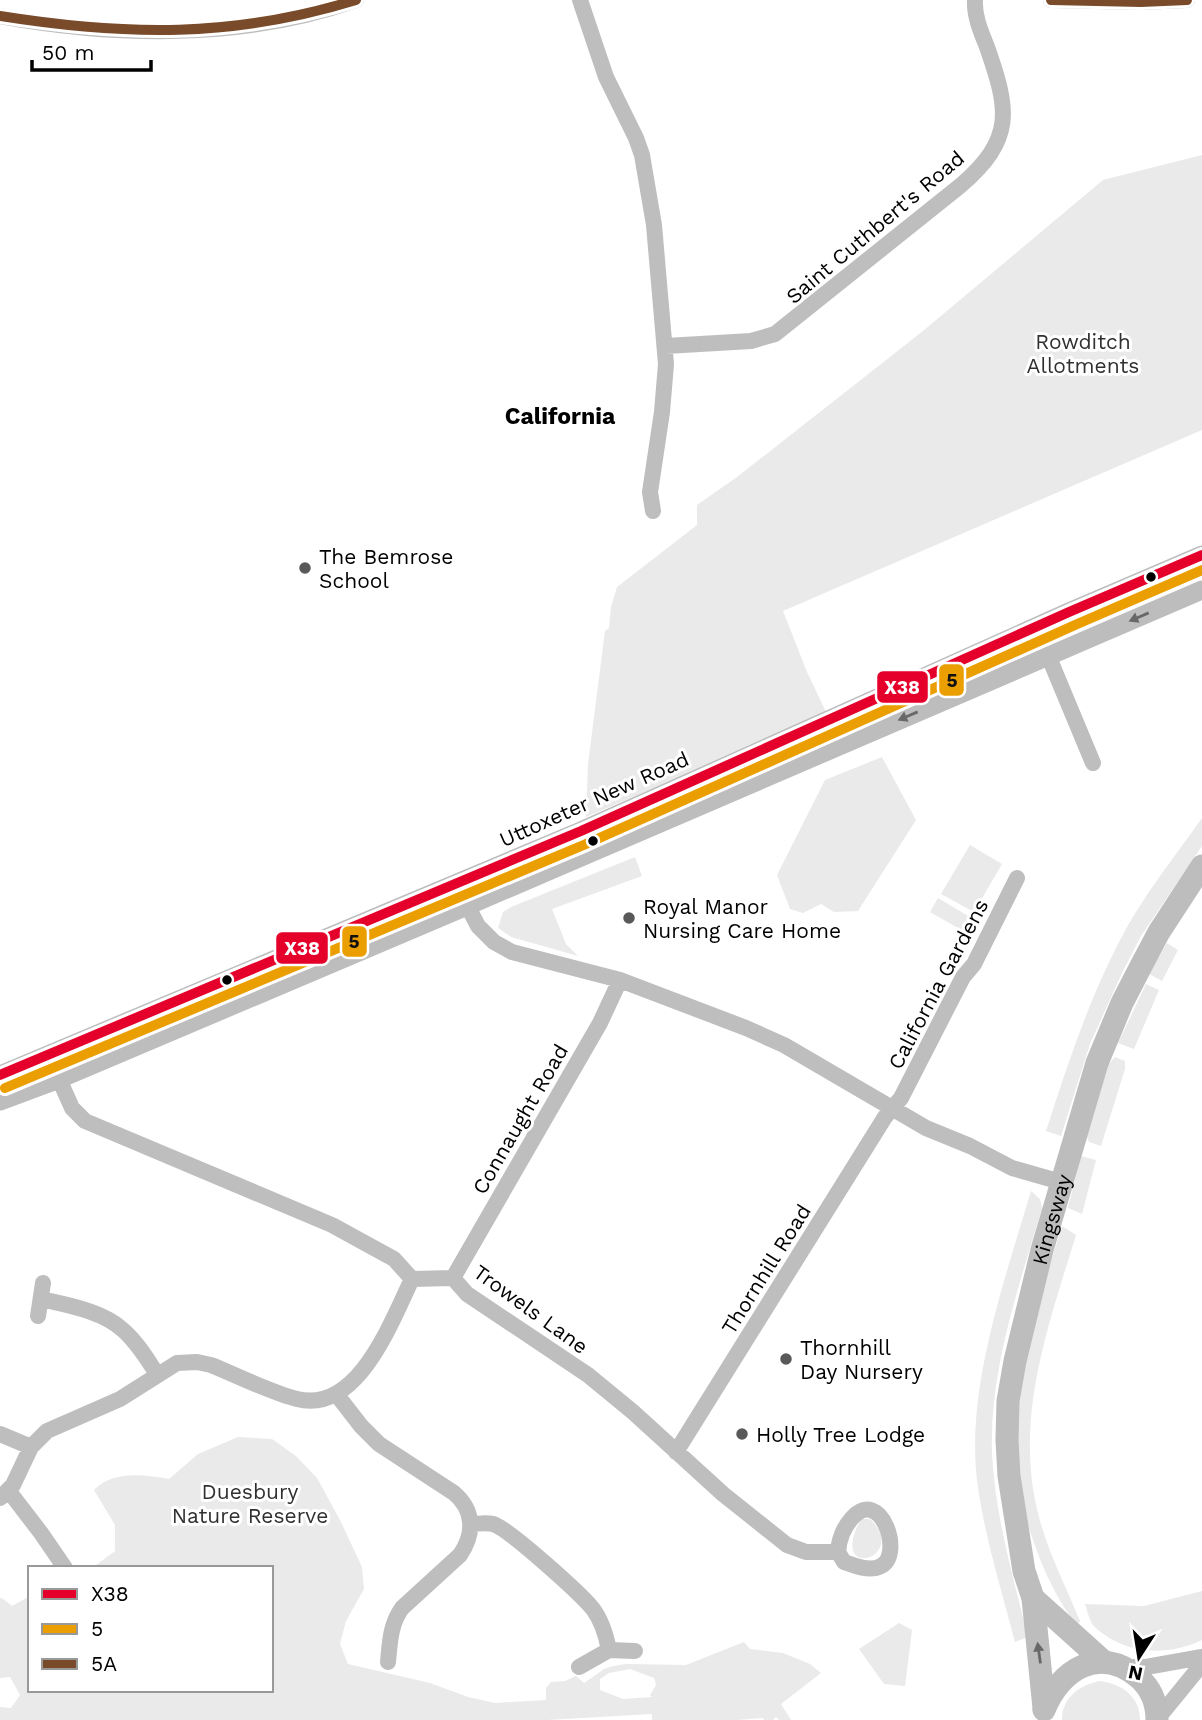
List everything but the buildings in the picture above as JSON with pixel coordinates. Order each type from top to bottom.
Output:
[{"type":"highway","name":"Kingsway","points":[[1044,1714],[1033,1598],[1024,1571],[1012,1505],[1007,1440],[1008,1401],[1015,1361],[1061,1182],[1097,1063],[1122,1003],[1159,932],[1202,866]]},
{"type":"highway","points":[[1033,1598],[1114,1664],[1145,1684],[1151,1693],[1158,1719]]},
{"type":"highway","points":[[1044,1714],[1061,1680],[1073,1671],[1114,1664]]},
{"type":"main road","name":"Uttoxeter New Road","points":[[0,1074],[581,831],[1202,555]]},
{"type":"main road","points":[[0,1101],[59,1079],[467,906],[1202,590]]},
{"type":"street","points":[[0,16],[99,29],[211,28],[319,13],[356,0]]},
{"type":"street","points":[[580,0],[606,77],[642,155],[654,225],[666,346],[663,412],[650,492],[653,511]]},
{"type":"street","name":"Saint Cuthbert's Road","points":[[666,346],[751,341],[775,334],[984,164],[999,138],[1004,112],[991,58],[978,24],[975,0]]},
{"type":"street","points":[[1052,0],[1187,0]]},
{"type":"street","points":[[1048,656],[1093,763]]},
{"type":"street","name":"California Gardens","points":[[891,1107],[901,1098],[1017,878]]},
{"type":"street","points":[[456,884],[478,926],[494,942],[512,952],[620,981],[695,1007],[784,1045],[926,1128],[970,1146],[1012,1168],[1061,1182]]},
{"type":"street","name":"Connaught Road","points":[[453,1278],[600,1023],[620,981]]},
{"type":"street","points":[[48,1054],[72,1108],[85,1121],[332,1225],[394,1259],[412,1279],[381,1341],[362,1371],[337,1395],[322,1400],[298,1399],[211,1365],[197,1362],[177,1363],[120,1399],[47,1432],[31,1447],[13,1485],[4,1494],[41,1532],[64,1566]]},
{"type":"street","name":"Thornhill Road","points":[[676,1452],[891,1107]]},
{"type":"street","name":"Trowels Lane","points":[[412,1279],[453,1278],[467,1294],[588,1376],[633,1412],[723,1494],[787,1545],[806,1552],[838,1552]]},
{"type":"street","points":[[38,1316],[42,1291],[94,1314],[118,1326],[157,1374]]},
{"type":"street","points":[[337,1395],[379,1444],[464,1501],[469,1511],[471,1524],[467,1544],[460,1555],[396,1616],[390,1638],[388,1662]]},
{"type":"street","points":[[0,1434],[31,1447]]},
{"type":"street","points":[[471,1524],[493,1524],[499,1527],[586,1601],[600,1622],[608,1650]]},
{"type":"street","points":[[579,1667],[608,1650],[635,1651]]},
{"type":"street","points":[[1114,1664],[1146,1667],[1202,1657]]},
{"type":"street","points":[[1158,1719],[1202,1664]]},
{"type":"green space","name":"Rowditch Allotments","points":[[1202,155],[1202,430],[783,611],[827,714],[586,817],[588,764],[605,631],[609,628],[617,587],[697,525],[697,505],[737,477],[923,331],[1103,180]]},
{"type":"green space","points":[[882,757],[916,820],[858,911],[834,912],[821,904],[803,913],[790,909],[777,875],[825,780]]},
{"type":"green space","points":[[1202,818],[1202,846],[1141,936],[1122,973],[1090,1044],[1061,1136],[1046,1131],[1088,1011],[1119,942],[1148,894]]},
{"type":"green space","points":[[970,845],[1002,864],[974,912],[941,894]]},
{"type":"green space","points":[[635,857],[642,876],[552,909],[566,944],[578,956],[511,937],[498,928],[503,912],[511,907]]},
{"type":"green space","points":[[938,898],[980,923],[972,936],[930,912]]},
{"type":"green space","points":[[1167,943],[1178,950],[1162,981],[1149,974]]},
{"type":"green space","points":[[1146,984],[1159,990],[1134,1049],[1118,1043]]},
{"type":"green space","points":[[1115,1057],[1125,1061],[1125,1069],[1101,1146],[1089,1142],[1087,1137],[1108,1065]]},
{"type":"green space","points":[[1081,1156],[1096,1160],[1082,1214],[1068,1208]]},
{"type":"green space","points":[[1031,1191],[1040,1199],[1042,1208],[1007,1329],[992,1422],[997,1499],[1028,1637],[1015,1642],[984,1521],[977,1480],[975,1445],[982,1371],[990,1334]]},
{"type":"green space","points":[[1062,1226],[1076,1235],[1037,1374],[1030,1445],[1032,1481],[1039,1517],[1052,1556],[1080,1621],[1077,1626],[1054,1589],[1037,1550],[1021,1501],[1014,1465],[1014,1435],[1021,1374]]},
{"type":"green space","name":"Duesbury Nature Reserve","points":[[238,1437],[272,1439],[296,1456],[317,1478],[362,1567],[364,1589],[346,1621],[340,1644],[348,1664],[430,1683],[468,1697],[495,1703],[546,1700],[546,1688],[551,1682],[565,1681],[576,1676],[584,1683],[604,1669],[626,1664],[686,1665],[744,1642],[750,1649],[783,1653],[810,1664],[821,1673],[781,1704],[791,1720],[779,1720],[776,1717],[773,1720],[652,1720],[652,1714],[547,1720],[0,1720],[0,1707],[11,1708],[20,1695],[10,1677],[0,1678],[0,1598],[12,1606],[28,1597],[28,1692],[273,1692],[273,1566],[95,1566],[115,1551],[115,1525],[94,1490],[111,1479],[120,1477],[140,1475],[169,1479],[198,1454]],"holes":[[[630,1669],[654,1678],[656,1685],[650,1695],[652,1697],[623,1699],[600,1690],[600,1679],[609,1673]]]},
{"type":"green space","points":[[861,1519],[870,1519],[880,1533],[881,1544],[876,1553],[868,1558],[859,1557],[853,1551],[853,1539]]},
{"type":"green space","points":[[1202,1591],[1202,1640],[1168,1650],[1133,1648],[1111,1639],[1093,1625],[1085,1604],[1144,1606]]},
{"type":"green space","points":[[899,1623],[912,1630],[905,1686],[884,1684],[859,1649]]},
{"type":"green space","points":[[1100,1681],[1116,1685],[1128,1693],[1137,1704],[1140,1720],[1062,1720],[1065,1705],[1074,1693]]},
{"type":"transit line","name":"5A","points":[[0,16],[91,27],[179,30],[266,21],[356,0]]},
{"type":"transit line","name":"5A","points":[[1051,0],[1187,0]]},
{"type":"transit line","name":"X38","points":[[0,1075],[581,831],[1202,555]]},
{"type":"transit line","name":"5","points":[[5,1088],[586,844],[1202,570]]},
{"type":"place","name":"The Bemrose School","points":[[305,568]]},
{"type":"place","name":"Royal Manor Nursing Care Home","points":[[629,918]]},
{"type":"place","name":"Thornhill Day Nursery","points":[[786,1359]]},
{"type":"place","name":"Holly Tree Lodge","points":[[742,1434]]},
{"type":"district","name":"California","points":[[560,416]]}]
